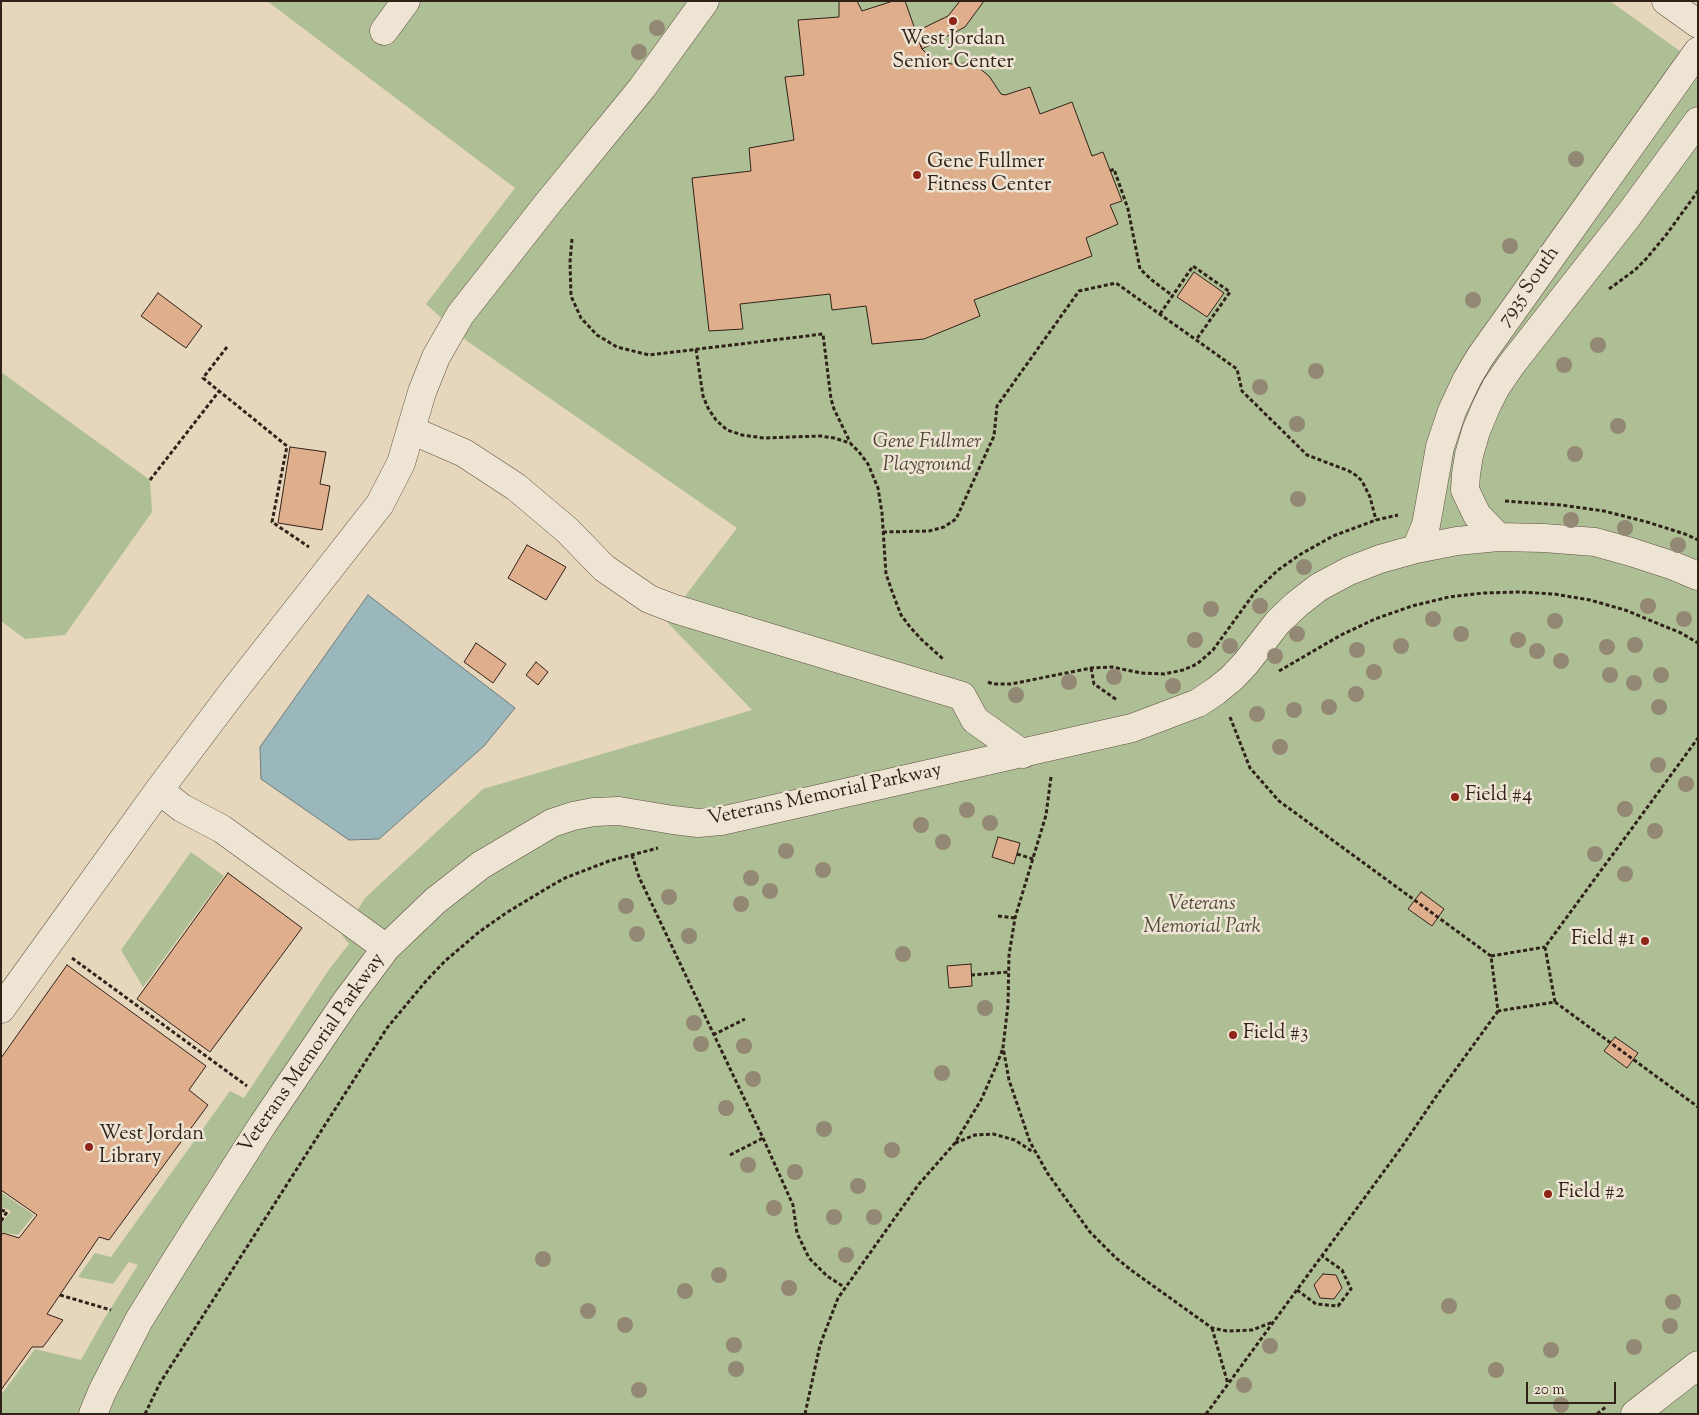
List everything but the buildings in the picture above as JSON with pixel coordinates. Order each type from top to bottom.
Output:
[{"type":"street","points":[[384,31],[406,1]]},
{"type":"street","points":[[1,1009],[159,790],[380,504],[401,463],[422,392],[436,357],[460,315],[642,88],[705,1]]},
{"type":"street","points":[[1666,1],[1698,24]]},
{"type":"street","name":"7935 South","points":[[1416,549],[1426,525],[1440,447],[1452,410],[1467,379],[1480,357],[1698,51]]},
{"type":"street","name":"7935 South","points":[[1498,537],[1477,515],[1465,490],[1469,455],[1486,407],[1496,387],[1511,366],[1559,302],[1628,216],[1698,121]]},
{"type":"street","points":[[411,430],[464,453],[516,487],[567,530],[604,568],[649,599],[675,609],[962,696],[975,720],[1023,754]]},
{"type":"street","name":"Veterans Memorial Parkway","points":[[93,1414],[102,1392],[139,1320],[180,1254],[312,1051],[386,948],[435,902],[481,866],[552,823],[594,812],[619,811],[698,823],[722,821],[1132,728],[1198,703],[1216,691],[1246,663],[1278,622],[1319,587],[1348,571],[1380,559],[1416,549],[1457,541],[1498,537],[1595,542],[1665,563],[1698,576]]},
{"type":"street","points":[[159,790],[182,808],[222,829],[386,948]]},
{"type":"street","points":[[1635,1414],[1696,1369]]},
{"type":"path","points":[[1110,171],[1114,169],[1128,209],[1140,269],[1173,296]]},
{"type":"path","points":[[1604,293],[1635,270],[1646,259],[1698,191]]},
{"type":"path","points":[[572,239],[570,262],[571,296],[581,318],[597,335],[617,347],[649,355],[823,334],[831,399],[834,409],[850,443],[860,452],[868,464],[878,488],[886,574],[901,615],[922,640],[949,664]]},
{"type":"path","points":[[1160,314],[1193,266],[1218,286],[1230,292],[1196,340]]},
{"type":"path","points":[[883,532],[929,531],[944,527],[956,519],[994,436],[997,406],[1079,291],[1116,283],[1237,369],[1242,391],[1307,455],[1349,471],[1357,476],[1362,481],[1370,498],[1376,520]]},
{"type":"path","points":[[227,348],[203,378],[287,446],[282,485],[272,522],[314,551]]},
{"type":"path","points":[[696,349],[703,396],[716,420],[727,430],[742,435],[764,438],[820,436],[850,443]]},
{"type":"path","points":[[150,480],[220,390]]},
{"type":"path","points":[[985,682],[1011,684],[1091,668],[1112,667],[1142,673],[1164,674],[1183,670],[1197,664],[1213,650],[1255,592],[1278,570],[1301,554],[1333,536],[1376,520],[1404,513]]},
{"type":"path","points":[[1274,674],[1341,635],[1375,619],[1421,604],[1484,593],[1520,592],[1554,594],[1590,600],[1625,610],[1698,642]]},
{"type":"path","points":[[1091,668],[1094,684],[1118,701]]},
{"type":"path","points":[[1228,714],[1250,768],[1279,801],[1491,956],[1545,947],[1698,738]]},
{"type":"path","points":[[804,1414],[820,1345],[831,1312],[844,1287],[919,1184],[955,1143],[981,1100],[997,1064],[1003,1047],[1008,1005],[1008,972],[1015,918],[1046,814],[1052,768]]},
{"type":"path","points":[[145,1414],[160,1383],[387,1028],[426,981],[462,946],[506,913],[565,878],[609,861],[660,848]]},
{"type":"path","points":[[1017,854],[1033,858]]},
{"type":"path","points":[[632,855],[639,877],[793,1205],[797,1233],[809,1258],[827,1276],[844,1287]]},
{"type":"path","points":[[998,916],[1015,918]]},
{"type":"path","points":[[1545,947],[1555,1002],[1698,1107]]},
{"type":"path","points":[[1206,1414],[1498,1011],[1491,956]]},
{"type":"path","points":[[70,957],[247,1086]]},
{"type":"path","points":[[971,975],[1008,972]]},
{"type":"path","points":[[1498,1011],[1555,1002]]},
{"type":"path","points":[[713,1034],[745,1019]]},
{"type":"path","points":[[1003,1047],[1009,1080],[1035,1153],[1071,1207],[1102,1244],[1131,1270],[1212,1328],[1252,1330],[1273,1322]]},
{"type":"path","points":[[955,1143],[975,1136],[993,1134],[1015,1140],[1035,1153]]},
{"type":"path","points":[[730,1155],[763,1138]]},
{"type":"path","points":[[1,1210],[7,1212],[1,1221]]},
{"type":"path","points":[[1297,1290],[1316,1304],[1338,1306],[1350,1289],[1342,1270],[1322,1256]]},
{"type":"path","points":[[60,1295],[112,1310]]},
{"type":"path","points":[[1212,1328],[1228,1384]]},
{"type":"green space","name":"Veterans Memorial Park","points":[[267,1],[1610,1],[1698,64],[1698,1414],[1,1414],[1,1395],[35,1349],[81,1360],[138,1265],[129,1262],[113,1284],[78,1277],[95,1253],[111,1257],[230,1091],[244,1098],[330,968],[349,944],[342,935],[365,898],[483,789],[752,710],[666,621],[737,528],[467,341],[426,304],[515,188]]},
{"type":"green space","points":[[1,372],[150,480],[152,512],[65,635],[25,639],[1,621]]},
{"type":"green space","points":[[191,852],[224,876],[143,987],[121,950]]},
{"type":"green space","points":[[1,1192],[34,1215],[18,1235],[1,1232],[1,1224],[11,1211],[1,1207]]},
{"type":"water","points":[[368,595],[515,708],[484,746],[379,839],[349,840],[261,779],[260,747]]},
{"type":"place","name":"West Jordan Senior Center","points":[[953,21]]},
{"type":"place","name":"Gene Fullmer Fitness Center","points":[[917,175]]},
{"type":"place","name":"Field #4","points":[[1455,797]]},
{"type":"place","name":"Field #1","points":[[1645,941]]},
{"type":"place","name":"Field #3","points":[[1233,1035]]},
{"type":"place","name":"West Jordan Library","points":[[89,1147]]},
{"type":"place","name":"Field #2","points":[[1548,1194]]},
{"type":"park label","name":"Gene Fullmer Playground","points":[[927,456]]}]
